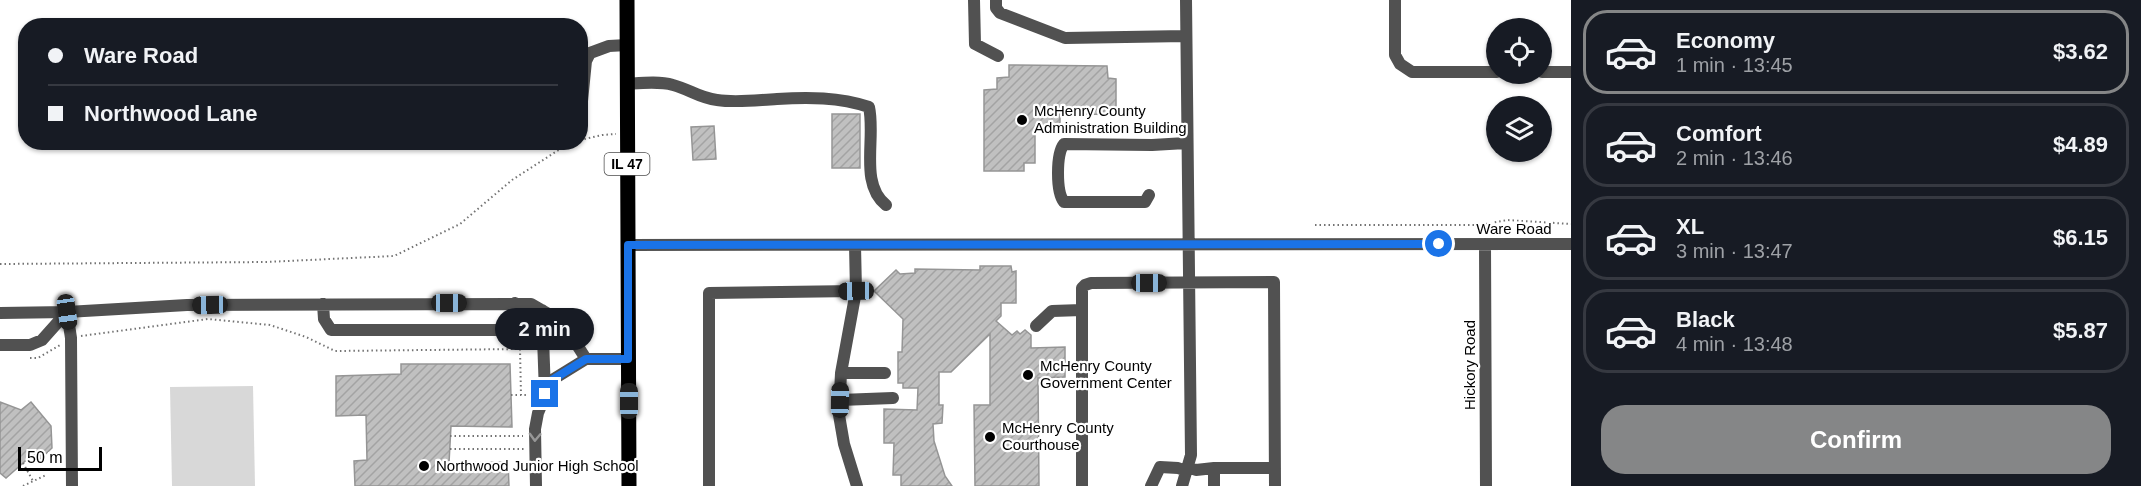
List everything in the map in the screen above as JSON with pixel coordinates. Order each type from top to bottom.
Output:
[{"type":"main road","name":"IL 47","points":[[627,0],[629,486]]},
{"type":"street","points":[[974,0],[975,44],[998,56]]},
{"type":"street","points":[[996,0],[996,8],[1000,13],[1065,38],[1186,36]]},
{"type":"street","points":[[1182,486],[1191,455],[1185,0]]},
{"type":"street","points":[[1395,3],[1395,55],[1400,64],[1412,72],[1486,72]]},
{"type":"street","points":[[588,56],[590,52],[609,46],[627,45]]},
{"type":"street","points":[[1552,72],[1571,72]]},
{"type":"street","points":[[627,84],[674,85],[699,97],[716,100],[739,102],[811,98],[849,101],[869,107],[872,120],[871,182],[878,199],[886,205]]},
{"type":"street","points":[[1149,195],[1145,202],[1064,202],[1059,195],[1059,150],[1064,144],[1186,143]]},
{"type":"street","name":"Hickory Road","points":[[1485,244],[1486,486]]},
{"type":"street","name":"Ware Road","points":[[628,245],[1571,244]]},
{"type":"street","points":[[855,245],[856,291],[842,373],[839,415],[843,444],[857,486]]},
{"type":"street","points":[[1082,486],[1082,288],[1088,284],[1274,282],[1275,486]]},
{"type":"street","points":[[709,486],[709,293],[856,291]]},
{"type":"street","points":[[323,304],[324,319],[331,330],[498,330],[513,326],[515,303]]},
{"type":"street","points":[[0,313],[67,312],[187,305],[531,304],[557,319],[586,359]]},
{"type":"street","points":[[542,310],[545,394]]},
{"type":"street","points":[[1036,326],[1052,311],[1082,310]]},
{"type":"street","points":[[67,312],[70,338],[72,486]]},
{"type":"street","points":[[0,345],[30,345],[42,340],[67,312]]},
{"type":"street","points":[[536,486],[535,429],[538,413],[552,380],[586,359],[628,359]]},
{"type":"street","points":[[842,373],[885,373]]},
{"type":"street","points":[[840,400],[893,398]]},
{"type":"street","points":[[1151,486],[1160,467],[1196,470],[1275,468]]},
{"type":"street","points":[[1214,468],[1214,486]]},
{"type":"path","points":[[588,138],[627,134]]},
{"type":"path","points":[[0,264],[266,262],[394,256],[460,224],[512,180],[559,150]]},
{"type":"path","points":[[1315,225],[1481,225],[1507,220],[1571,224]]},
{"type":"path","points":[[28,358],[38,358],[70,338],[208,319],[270,325],[306,337],[335,351],[520,350],[521,395]]},
{"type":"path","points":[[511,395],[532,395],[530,403]]},
{"type":"path","points":[[450,436],[525,434],[526,458]]},
{"type":"path","points":[[450,449],[526,449]]},
{"type":"path","points":[[22,463],[33,482]]},
{"type":"path","points":[[23,486],[46,476]]},
{"type":"shaded area","points":[[253,386],[255,486],[172,486],[170,387]]},
{"type":"building","name":"McHenry County Administration Building","points":[[1009,65],[1107,66],[1108,78],[1116,79],[1116,115],[1060,113],[1060,125],[1035,126],[1035,163],[1024,163],[1024,171],[984,171],[984,90],[997,89],[997,78],[1009,77]]},
{"type":"building","points":[[832,114],[860,114],[860,168],[832,168]]},
{"type":"building","points":[[714,126],[716,159],[693,160],[691,127]]},
{"type":"building","name":"McHenry County Government Center","points":[[980,266],[1011,266],[1012,272],[1016,271],[1016,303],[1001,303],[1001,316],[996,321],[1012,335],[1017,331],[1020,334],[1025,330],[1031,335],[1031,348],[1065,347],[1065,377],[1038,378],[1039,486],[975,486],[974,405],[990,405],[990,334],[951,372],[939,372],[939,405],[943,405],[942,423],[933,424],[934,441],[945,476],[952,486],[901,486],[901,475],[893,475],[894,443],[884,443],[884,409],[917,410],[918,388],[903,388],[903,383],[898,383],[898,352],[902,352],[903,319],[874,291],[896,270],[900,274],[915,273],[915,269],[980,270]]},
{"type":"building","name":"Northwood Junior High School","points":[[401,364],[510,364],[512,427],[451,426],[449,463],[508,462],[509,486],[355,486],[354,461],[367,460],[366,415],[336,416],[336,376],[401,374]]},
{"type":"building","points":[[0,402],[21,410],[31,402],[51,426],[52,448],[37,462],[31,456],[6,478],[0,473]]},
{"type":"place","name":"McHenry County Administration Building","points":[[1022,120]]},
{"type":"place","name":"McHenry County Government Center","points":[[1028,375]]},
{"type":"place","name":"McHenry County Courthouse","points":[[990,437]]},
{"type":"place","name":"Northwood Junior High School","points":[[424,466]]},
{"type":"route","points":[[545,394],[552,380],[586,359],[628,359],[628,245],[1439,244]]}]
